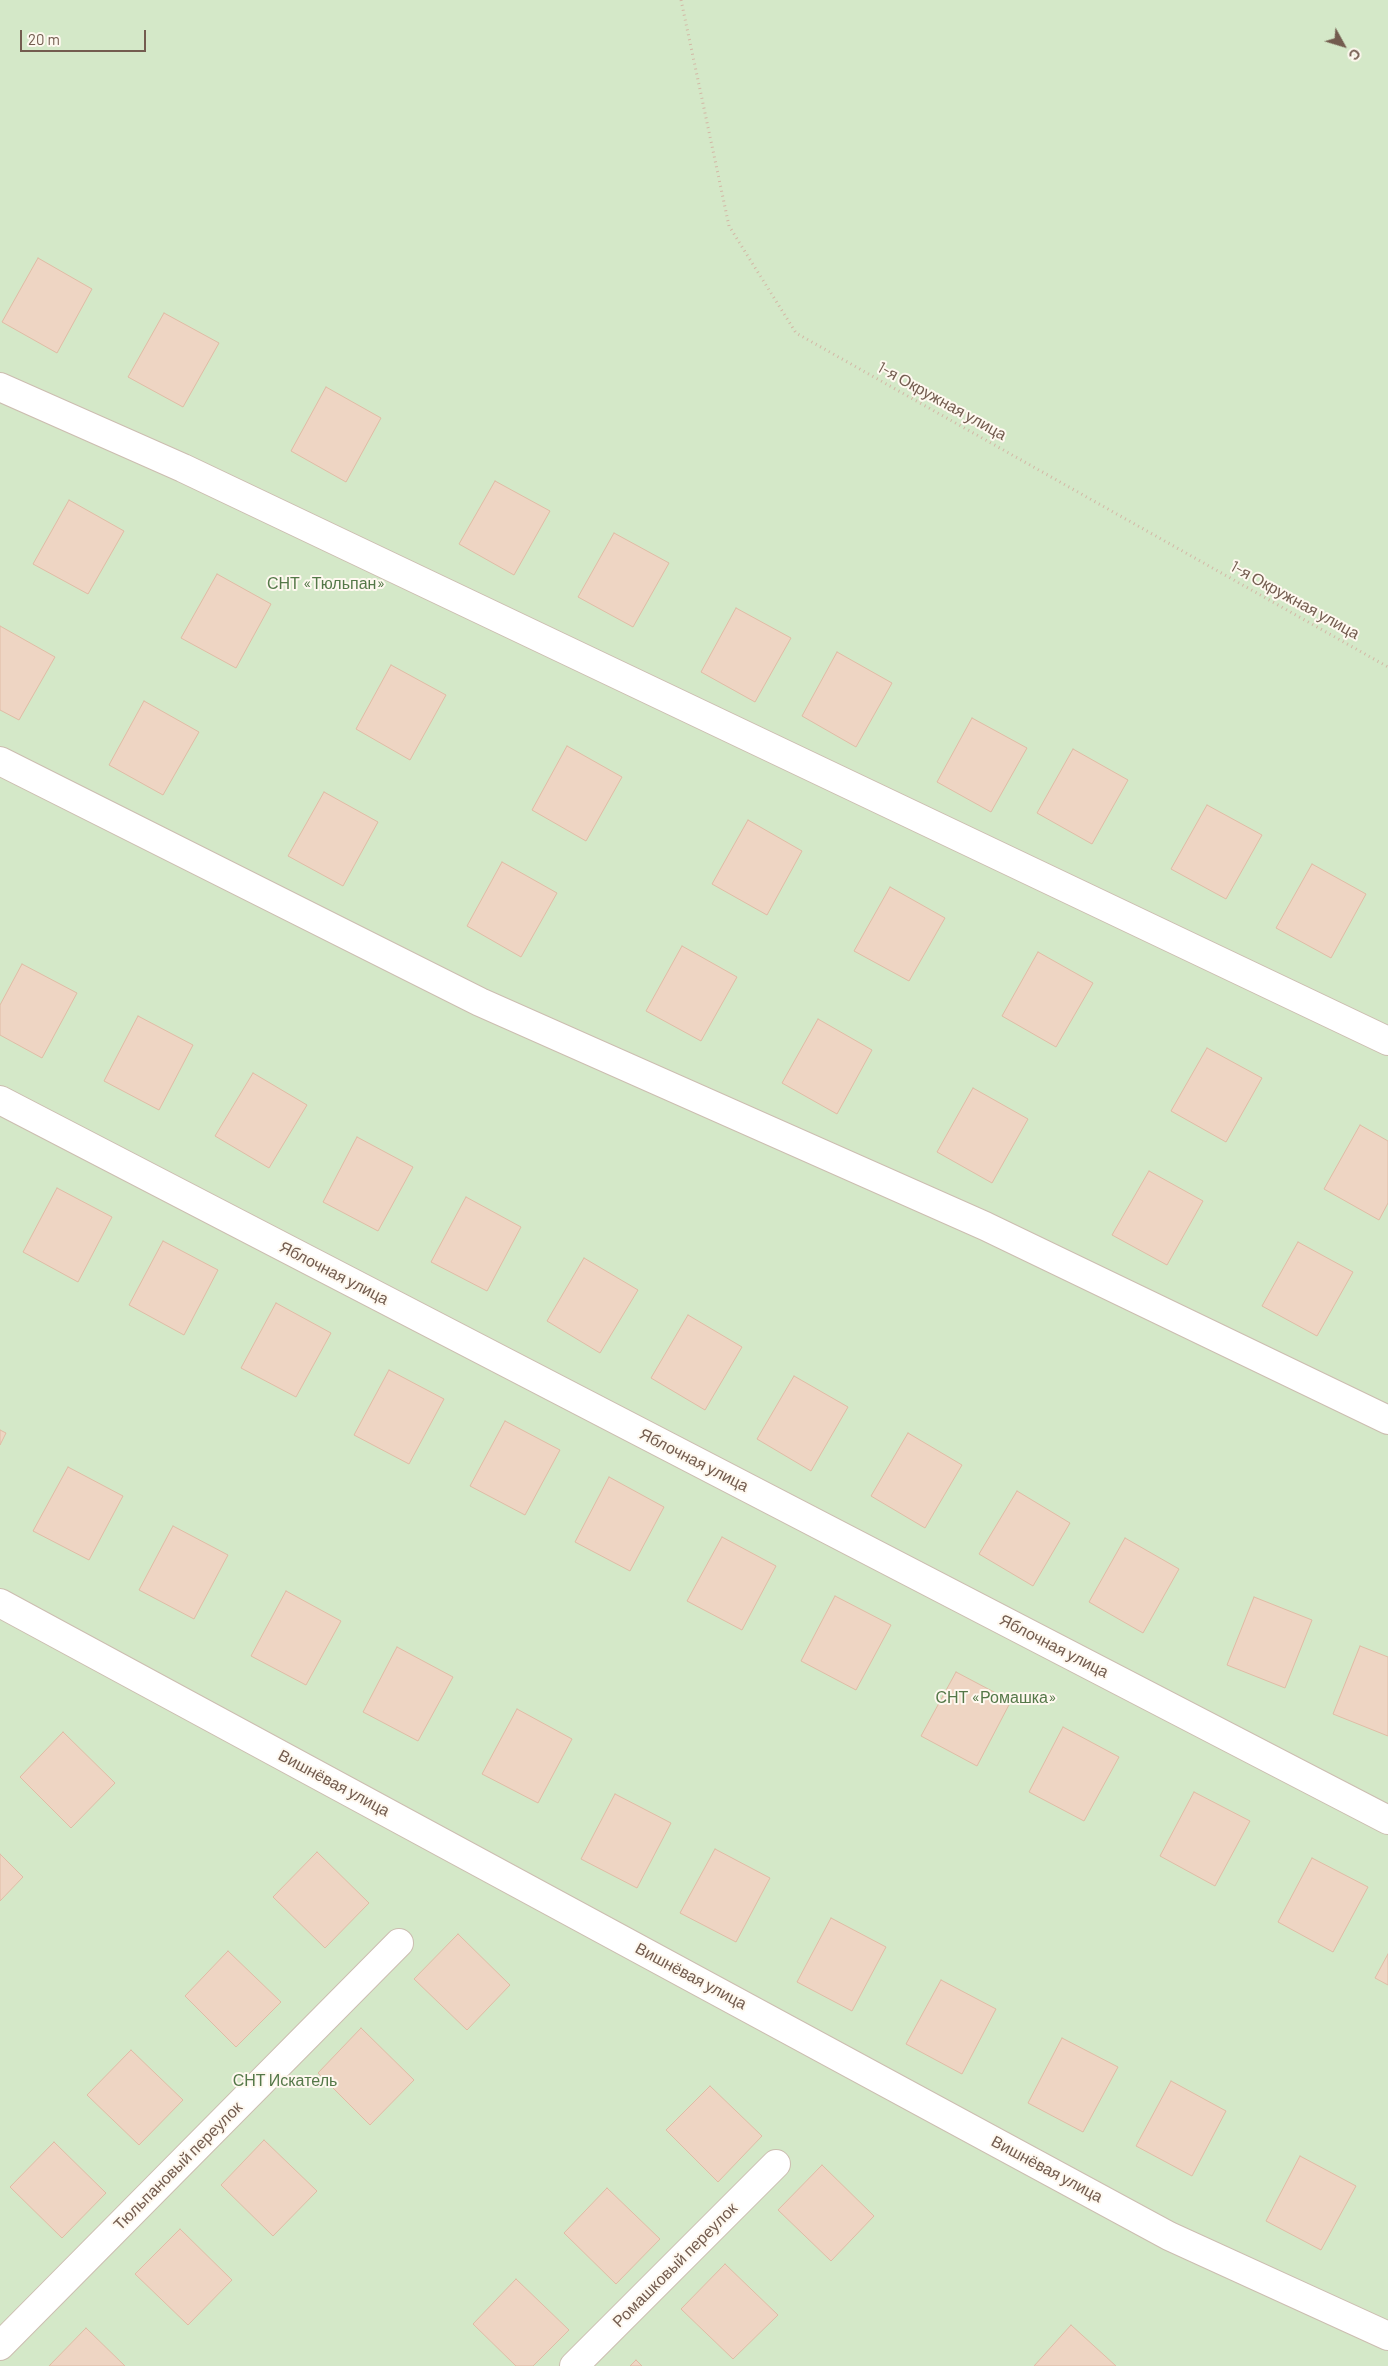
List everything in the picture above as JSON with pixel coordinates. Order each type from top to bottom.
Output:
[{"type":"street","points":[[0,387],[183,468],[1388,1041]]},
{"type":"street","points":[[0,762],[480,1002],[985,1226],[1388,1420]]},
{"type":"street","name":"Яблочная улица","points":[[0,1100],[1388,1820]]},
{"type":"street","name":"Вишнёвая улица","points":[[0,1602],[1169,2236],[1388,2336]]},
{"type":"street","name":"Тюльпановый переулок","points":[[0,2346],[399,1943]]},
{"type":"street","name":"Ромашковый переулок","points":[[574,2366],[776,2164]]},
{"type":"path","name":"1-я Окружная улица","points":[[680,0],[729,226],[796,333],[1388,667]]},
{"type":"green space","points":[[0,0],[1388,0],[1388,2366],[0,2366]]},
{"type":"building","points":[[38,258],[92,289],[57,353],[2,322]]},
{"type":"building","points":[[164,313],[219,343],[183,407],[128,377]]},
{"type":"building","points":[[326,387],[381,418],[346,482],[291,451]]},
{"type":"building","points":[[495,481],[550,511],[514,575],[459,544]]},
{"type":"building","points":[[69,500],[124,531],[88,594],[33,564]]},
{"type":"building","points":[[614,533],[669,563],[633,627],[578,597]]},
{"type":"building","points":[[217,574],[271,604],[236,668],[181,638]]},
{"type":"building","points":[[736,608],[791,638],[755,702],[701,672]]},
{"type":"building","points":[[0,626],[55,657],[19,720],[0,710]]},
{"type":"building","points":[[837,652],[892,683],[856,747],[802,716]]},
{"type":"building","points":[[391,665],[446,695],[410,760],[356,729]]},
{"type":"building","points":[[144,701],[199,732],[163,795],[109,765]]},
{"type":"building","points":[[972,718],[1027,748],[991,812],[937,782]]},
{"type":"building","points":[[567,746],[622,777],[586,841],[532,810]]},
{"type":"building","points":[[1073,749],[1128,780],[1092,844],[1037,813]]},
{"type":"building","points":[[324,792],[378,822],[343,886],[288,856]]},
{"type":"building","points":[[1207,805],[1262,835],[1226,899],[1171,869]]},
{"type":"building","points":[[748,820],[802,851],[767,915],[712,884]]},
{"type":"building","points":[[502,862],[557,893],[521,957],[467,926]]},
{"type":"building","points":[[1312,864],[1366,894],[1331,958],[1276,928]]},
{"type":"building","points":[[890,887],[945,918],[909,981],[854,951]]},
{"type":"building","points":[[682,946],[737,977],[701,1041],[646,1011]]},
{"type":"building","points":[[1038,952],[1093,983],[1056,1047],[1002,1016]]},
{"type":"building","points":[[22,964],[77,993],[42,1058],[0,1035],[0,1005]]},
{"type":"building","points":[[138,1016],[193,1045],[159,1110],[104,1081]]},
{"type":"building","points":[[818,1019],[872,1050],[837,1114],[782,1083]]},
{"type":"building","points":[[1207,1048],[1262,1078],[1226,1142],[1171,1111]]},
{"type":"building","points":[[253,1073],[307,1105],[269,1168],[215,1136]]},
{"type":"building","points":[[973,1088],[1028,1119],[992,1183],[937,1152]]},
{"type":"building","points":[[1360,1125],[1388,1141],[1388,1203],[1379,1220],[1324,1189]]},
{"type":"building","points":[[357,1137],[413,1167],[378,1231],[323,1202]]},
{"type":"building","points":[[1149,1171],[1203,1201],[1167,1265],[1112,1235]]},
{"type":"building","points":[[57,1188],[112,1217],[78,1282],[23,1252]]},
{"type":"building","points":[[466,1197],[521,1227],[487,1291],[431,1262]]},
{"type":"building","points":[[163,1241],[218,1270],[184,1335],[129,1305]]},
{"type":"building","points":[[1298,1242],[1353,1272],[1317,1336],[1262,1306]]},
{"type":"building","points":[[584,1258],[638,1290],[600,1353],[547,1321]]},
{"type":"building","points":[[276,1303],[331,1333],[296,1397],[241,1368]]},
{"type":"building","points":[[688,1315],[742,1347],[705,1410],[651,1378]]},
{"type":"building","points":[[389,1370],[444,1399],[409,1464],[354,1435]]},
{"type":"building","points":[[794,1376],[848,1407],[811,1471],[757,1439]]},
{"type":"building","points":[[505,1421],[560,1450],[525,1515],[470,1486]]},
{"type":"building","points":[[0,1430],[6,1433],[0,1445]]},
{"type":"building","points":[[908,1433],[962,1465],[925,1528],[871,1496]]},
{"type":"building","points":[[68,1467],[123,1496],[89,1560],[33,1531]]},
{"type":"building","points":[[609,1477],[664,1507],[630,1571],[575,1542]]},
{"type":"building","points":[[1017,1491],[1070,1523],[1033,1586],[979,1554]]},
{"type":"building","points":[[173,1526],[228,1555],[194,1619],[139,1590]]},
{"type":"building","points":[[722,1537],[776,1566],[742,1630],[687,1601]]},
{"type":"building","points":[[1125,1538],[1179,1569],[1143,1633],[1089,1602]]},
{"type":"building","points":[[286,1591],[341,1621],[306,1685],[251,1656]]},
{"type":"building","points":[[835,1596],[891,1625],[856,1690],[801,1661]]},
{"type":"building","points":[[1254,1597],[1312,1620],[1285,1688],[1227,1665]]},
{"type":"building","points":[[1360,1646],[1388,1657],[1388,1736],[1333,1714]]},
{"type":"building","points":[[397,1647],[453,1677],[418,1741],[363,1712]]},
{"type":"building","points":[[956,1672],[1011,1701],[977,1766],[921,1736]]},
{"type":"building","points":[[517,1709],[572,1739],[538,1803],[482,1774]]},
{"type":"building","points":[[1063,1727],[1119,1757],[1084,1821],[1029,1792]]},
{"type":"building","points":[[63,1732],[115,1783],[71,1828],[20,1777]]},
{"type":"building","points":[[1194,1792],[1250,1821],[1215,1886],[1160,1856]]},
{"type":"building","points":[[615,1794],[671,1823],[637,1888],[581,1859]]},
{"type":"building","points":[[715,1849],[770,1878],[736,1942],[680,1913]]},
{"type":"building","points":[[317,1852],[369,1903],[325,1948],[273,1897]]},
{"type":"building","points":[[0,1854],[23,1877],[0,1901]]},
{"type":"building","points":[[1312,1858],[1368,1887],[1333,1952],[1278,1922]]},
{"type":"building","points":[[831,1918],[886,1947],[852,2011],[797,1982]]},
{"type":"building","points":[[458,1934],[510,1985],[467,2030],[414,1979]]},
{"type":"building","points":[[228,1951],[281,2002],[236,2047],[185,1996]]},
{"type":"building","points":[[1388,1954],[1388,1985],[1375,1978]]},
{"type":"building","points":[[941,1980],[996,2009],[962,2074],[906,2044]]},
{"type":"building","points":[[361,2028],[414,2080],[370,2125],[318,2073]]},
{"type":"building","points":[[1062,2038],[1118,2067],[1083,2132],[1028,2103]]},
{"type":"building","points":[[131,2050],[183,2100],[139,2145],[87,2095]]},
{"type":"building","points":[[1171,2081],[1226,2111],[1192,2176],[1136,2146]]},
{"type":"building","points":[[710,2086],[762,2136],[718,2182],[666,2130]]},
{"type":"building","points":[[264,2140],[317,2191],[273,2236],[221,2185]]},
{"type":"building","points":[[54,2142],[106,2193],[62,2238],[10,2187]]},
{"type":"building","points":[[1300,2156],[1356,2186],[1321,2250],[1266,2221]]},
{"type":"building","points":[[822,2165],[874,2216],[831,2261],[778,2210]]},
{"type":"building","points":[[607,2188],[660,2239],[616,2284],[564,2233]]},
{"type":"building","points":[[180,2229],[232,2280],[188,2325],[135,2274]]},
{"type":"building","points":[[725,2264],[778,2315],[733,2359],[681,2309]]},
{"type":"building","points":[[516,2279],[569,2330],[533,2366],[516,2366],[473,2324]]},
{"type":"building","points":[[1071,2325],[1116,2366],[1034,2366]]},
{"type":"building","points":[[86,2328],[125,2366],[49,2366]]},
{"type":"building","points":[[636,2360],[642,2366],[630,2366]]},
{"type":"park label","name":"СНТ «Тюльпан»","points":[[326,584]]},
{"type":"park label","name":"СНТ «Ромашка»","points":[[996,1698]]},
{"type":"park label","name":"СНТ Искатель","points":[[285,2081]]}]
